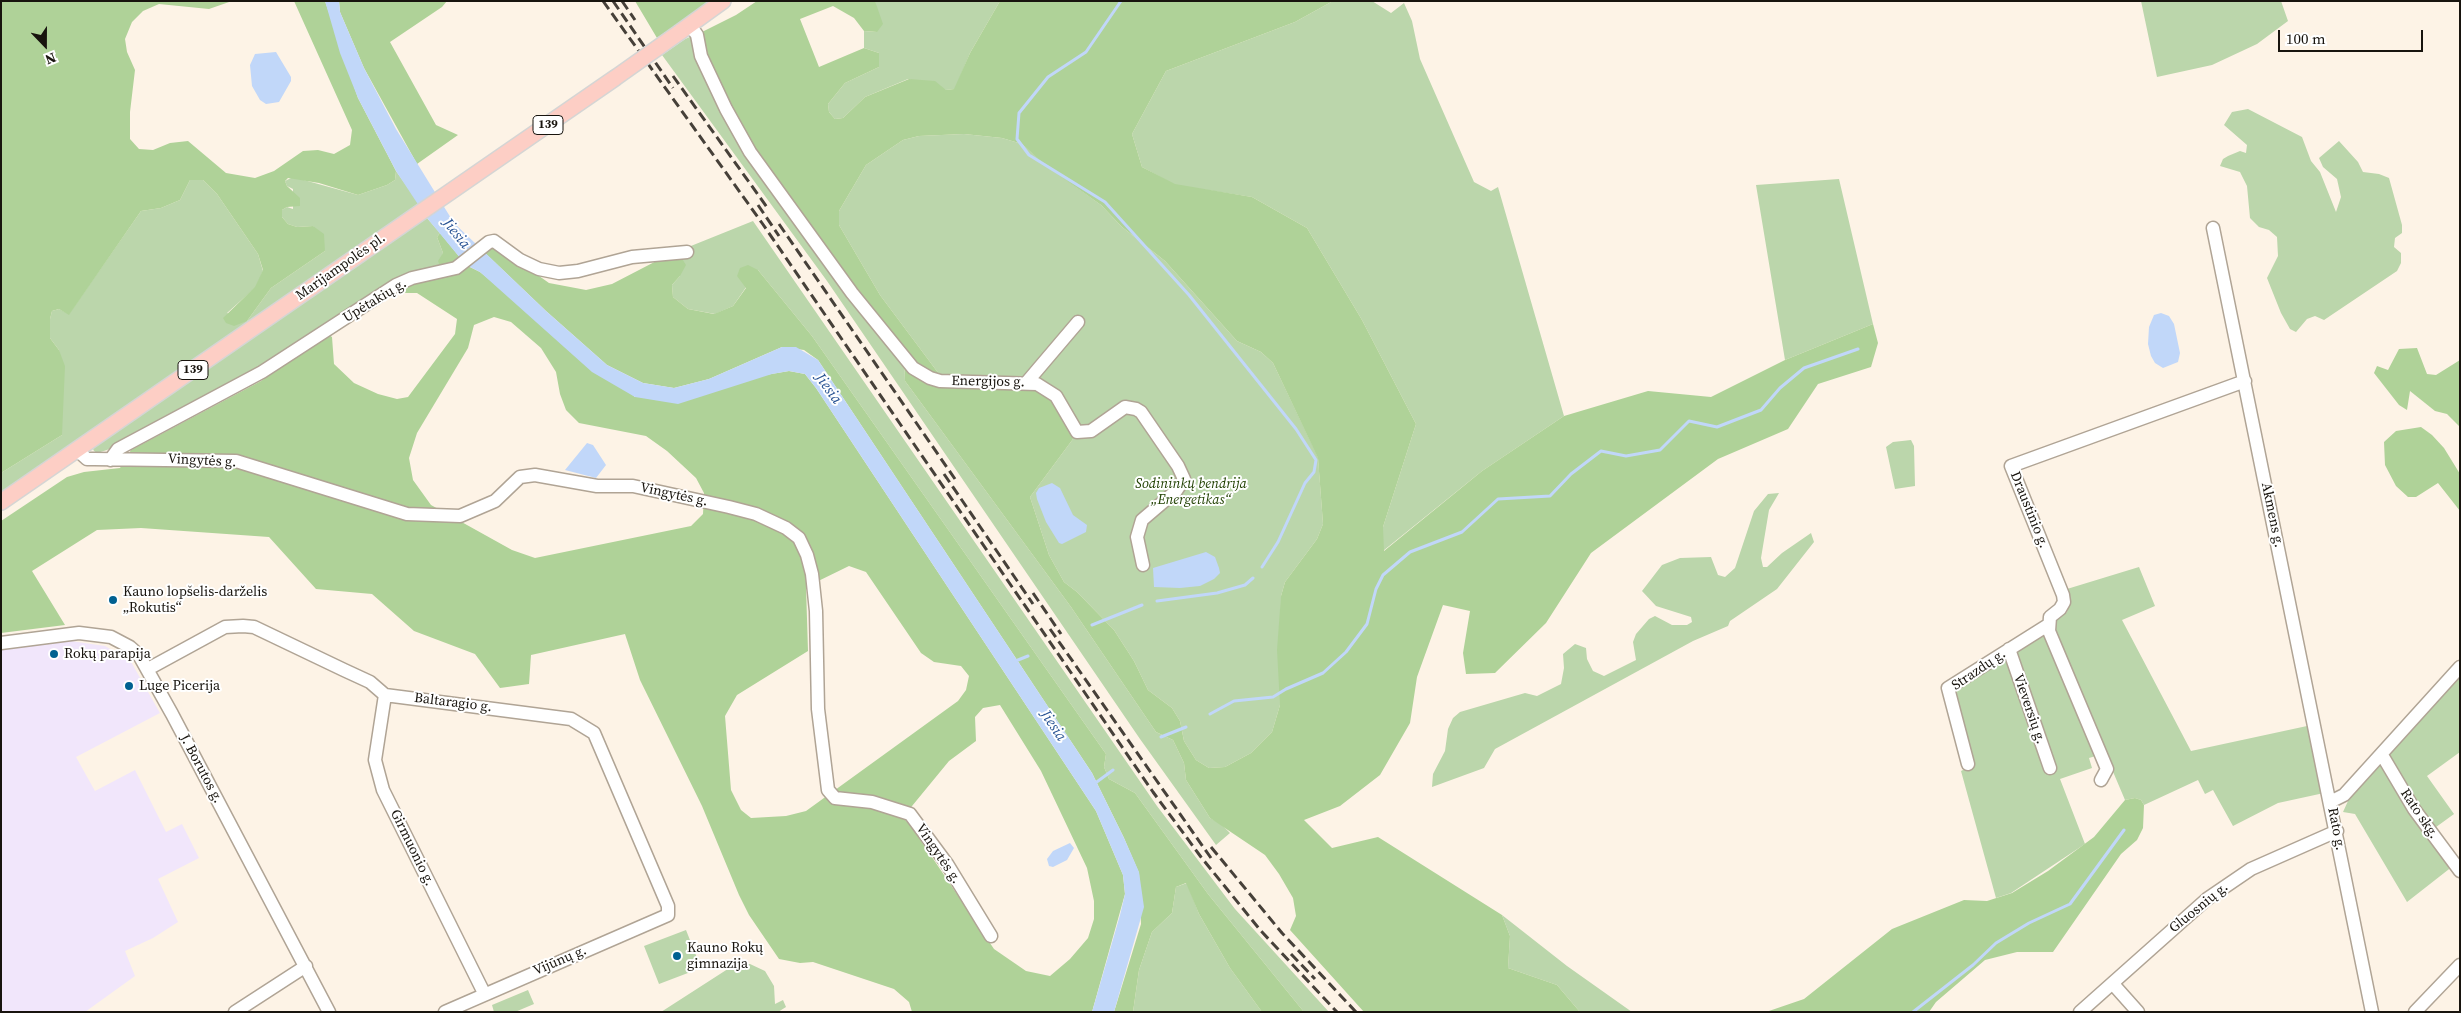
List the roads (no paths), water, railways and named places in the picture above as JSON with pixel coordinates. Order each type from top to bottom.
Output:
[{"type":"main road","name":"139","points":[[685,28],[724,1]]},
{"type":"main road","name":"Marijampolės pl.","points":[[1,502],[685,28]]},
{"type":"street","name":"Energijos g.","points":[[685,28],[697,35],[701,56],[726,109],[750,152],[852,293],[905,360],[922,374],[940,381],[1027,382],[1037,384],[1056,396],[1077,432],[1091,431],[1125,408],[1136,408],[1141,412],[1178,466],[1184,479],[1182,484],[1148,513],[1139,527],[1138,537],[1143,565]]},
{"type":"street","name":"Akmens g.","points":[[2214,228],[2330,802]]},
{"type":"street","name":"Upėtakių g.","points":[[110,460],[118,449],[262,372],[396,286],[412,278],[441,273],[466,261],[483,246],[494,241],[520,260],[539,269],[559,273],[578,271],[632,256],[687,252]]},
{"type":"street","points":[[1027,382],[1078,322]]},
{"type":"street","name":"Draustinio g.","points":[[2048,625],[2050,617],[2060,609],[2064,602],[2063,595],[2011,466],[2245,382]]},
{"type":"street","name":"Vingytės g.","points":[[77,450],[87,459],[152,458],[236,461],[407,514],[440,517],[460,516],[495,502],[520,477],[535,475],[597,486],[633,486],[652,490],[756,514],[786,528],[799,538],[807,555],[812,574],[816,611],[818,709],[828,790],[836,798],[872,802],[910,814],[946,864],[991,936]]},
{"type":"street","points":[[2048,625],[2107,769],[2102,780]]},
{"type":"street","name":"Strazdų g.","points":[[1968,764],[1948,688],[2048,625]]},
{"type":"street","name":"Baltaragio g.","points":[[148,669],[225,627],[243,626],[254,628],[370,682],[385,694],[571,719],[594,733],[668,906]]},
{"type":"street","name":"J. Borutos g.","points":[[1,643],[64,633],[99,634],[111,637],[130,647],[148,669],[329,1012]]},
{"type":"street","name":"Vieversių g.","points":[[2009,650],[2050,768]]},
{"type":"street","name":"Rato g.","points":[[2372,1012],[2330,802],[2344,795],[2460,667]]},
{"type":"street","name":"Girmuonio g.","points":[[385,694],[375,760],[383,790],[484,993]]},
{"type":"street","name":"Rato skg.","points":[[2382,755],[2414,809],[2460,871]]},
{"type":"street","name":"Gluosnių g.","points":[[2080,1012],[2192,912],[2222,889],[2251,869],[2337,831]]},
{"type":"street","name":"Vijūnų g.","points":[[445,1012],[484,993],[664,918],[668,915],[668,906]]},
{"type":"street","points":[[2415,1012],[2460,965]]},
{"type":"street","points":[[235,1012],[306,966]]},
{"type":"street","points":[[2113,984],[2138,1012]]},
{"type":"water","name":"Jiesia","points":[[325,1],[339,1],[340,12],[364,68],[396,129],[454,223],[546,311],[607,365],[643,383],[674,388],[709,379],[782,347],[796,347],[818,360],[1092,773],[1124,838],[1139,872],[1144,907],[1114,1012],[1092,1012],[1125,894],[1123,875],[1096,811],[816,388],[805,374],[789,371],[772,374],[678,404],[635,397],[592,372],[480,272],[466,265],[427,218],[396,171],[358,98],[340,53]]},
{"type":"water","points":[[276,52],[291,77],[291,81],[279,102],[266,104],[260,100],[252,86],[250,65],[255,54]]},
{"type":"water","points":[[2161,313],[2169,316],[2174,324],[2180,353],[2178,362],[2163,368],[2155,363],[2148,344],[2149,327],[2154,315]]},
{"type":"water","points":[[587,443],[593,445],[606,465],[596,478],[565,470]]},
{"type":"water","points":[[1052,483],[1060,488],[1073,515],[1087,525],[1086,532],[1062,544],[1059,543],[1046,522],[1036,493],[1039,488]]},
{"type":"water","points":[[1206,552],[1215,557],[1219,568],[1220,573],[1214,579],[1200,586],[1180,588],[1154,587],[1153,568]]},
{"type":"water","points":[[1070,843],[1074,848],[1067,860],[1053,867],[1049,866],[1047,859],[1053,851]]},
{"type":"waterway","points":[[1121,1],[1086,52],[1048,77],[1019,113],[1017,139],[1029,155],[1105,202],[1189,295],[1296,429],[1316,460],[1314,472],[1305,483],[1278,542],[1262,567]]},
{"type":"waterway","points":[[1210,714],[1234,701],[1273,697],[1286,689],[1323,673],[1346,652],[1367,624],[1376,589],[1383,575],[1410,552],[1462,532],[1498,499],[1550,496],[1571,474],[1601,451],[1626,456],[1660,450],[1689,421],[1717,427],[1761,410],[1780,388],[1804,368],[1858,349]]},
{"type":"waterway","points":[[1157,601],[1217,593],[1245,585],[1253,578]]},
{"type":"waterway","points":[[1092,625],[1142,605]]},
{"type":"waterway","points":[[1013,662],[1028,656]]},
{"type":"waterway","points":[[1161,737],[1186,727]]},
{"type":"waterway","points":[[1094,784],[1113,770]]},
{"type":"waterway","points":[[1913,1012],[1973,965],[1996,943],[2029,923],[2070,904],[2124,830]]},
{"type":"railway","points":[[603,1],[762,223],[1153,792],[1201,857],[1261,931],[1337,1012]]},
{"type":"railway","points":[[613,1],[673,88]]},
{"type":"railway","points":[[622,1],[635,20]]},
{"type":"railway","points":[[673,76],[769,210]]},
{"type":"railway","points":[[758,205],[779,236]]},
{"type":"railway","points":[[779,224],[955,479]]},
{"type":"railway","points":[[944,474],[1033,604]]},
{"type":"railway","points":[[1033,593],[1061,634]]},
{"type":"railway","points":[[1050,629],[1211,858]]},
{"type":"railway","points":[[1211,847],[1282,933],[1356,1012]]},
{"type":"railway","points":[[1291,954],[1315,979]]},
{"type":"place","name":"Kauno lopšelis-darželis „Rokutis“","points":[[113,600]]},
{"type":"place","name":"Rokų parapija","points":[[54,654]]},
{"type":"place","name":"Luge Picerija","points":[[129,686]]},
{"type":"place","name":"Kauno Rokų gimnazija","points":[[677,956]]},
{"type":"park label","name":"Sodininkų bendrija „Energetikas“","points":[[1191,492]]}]
